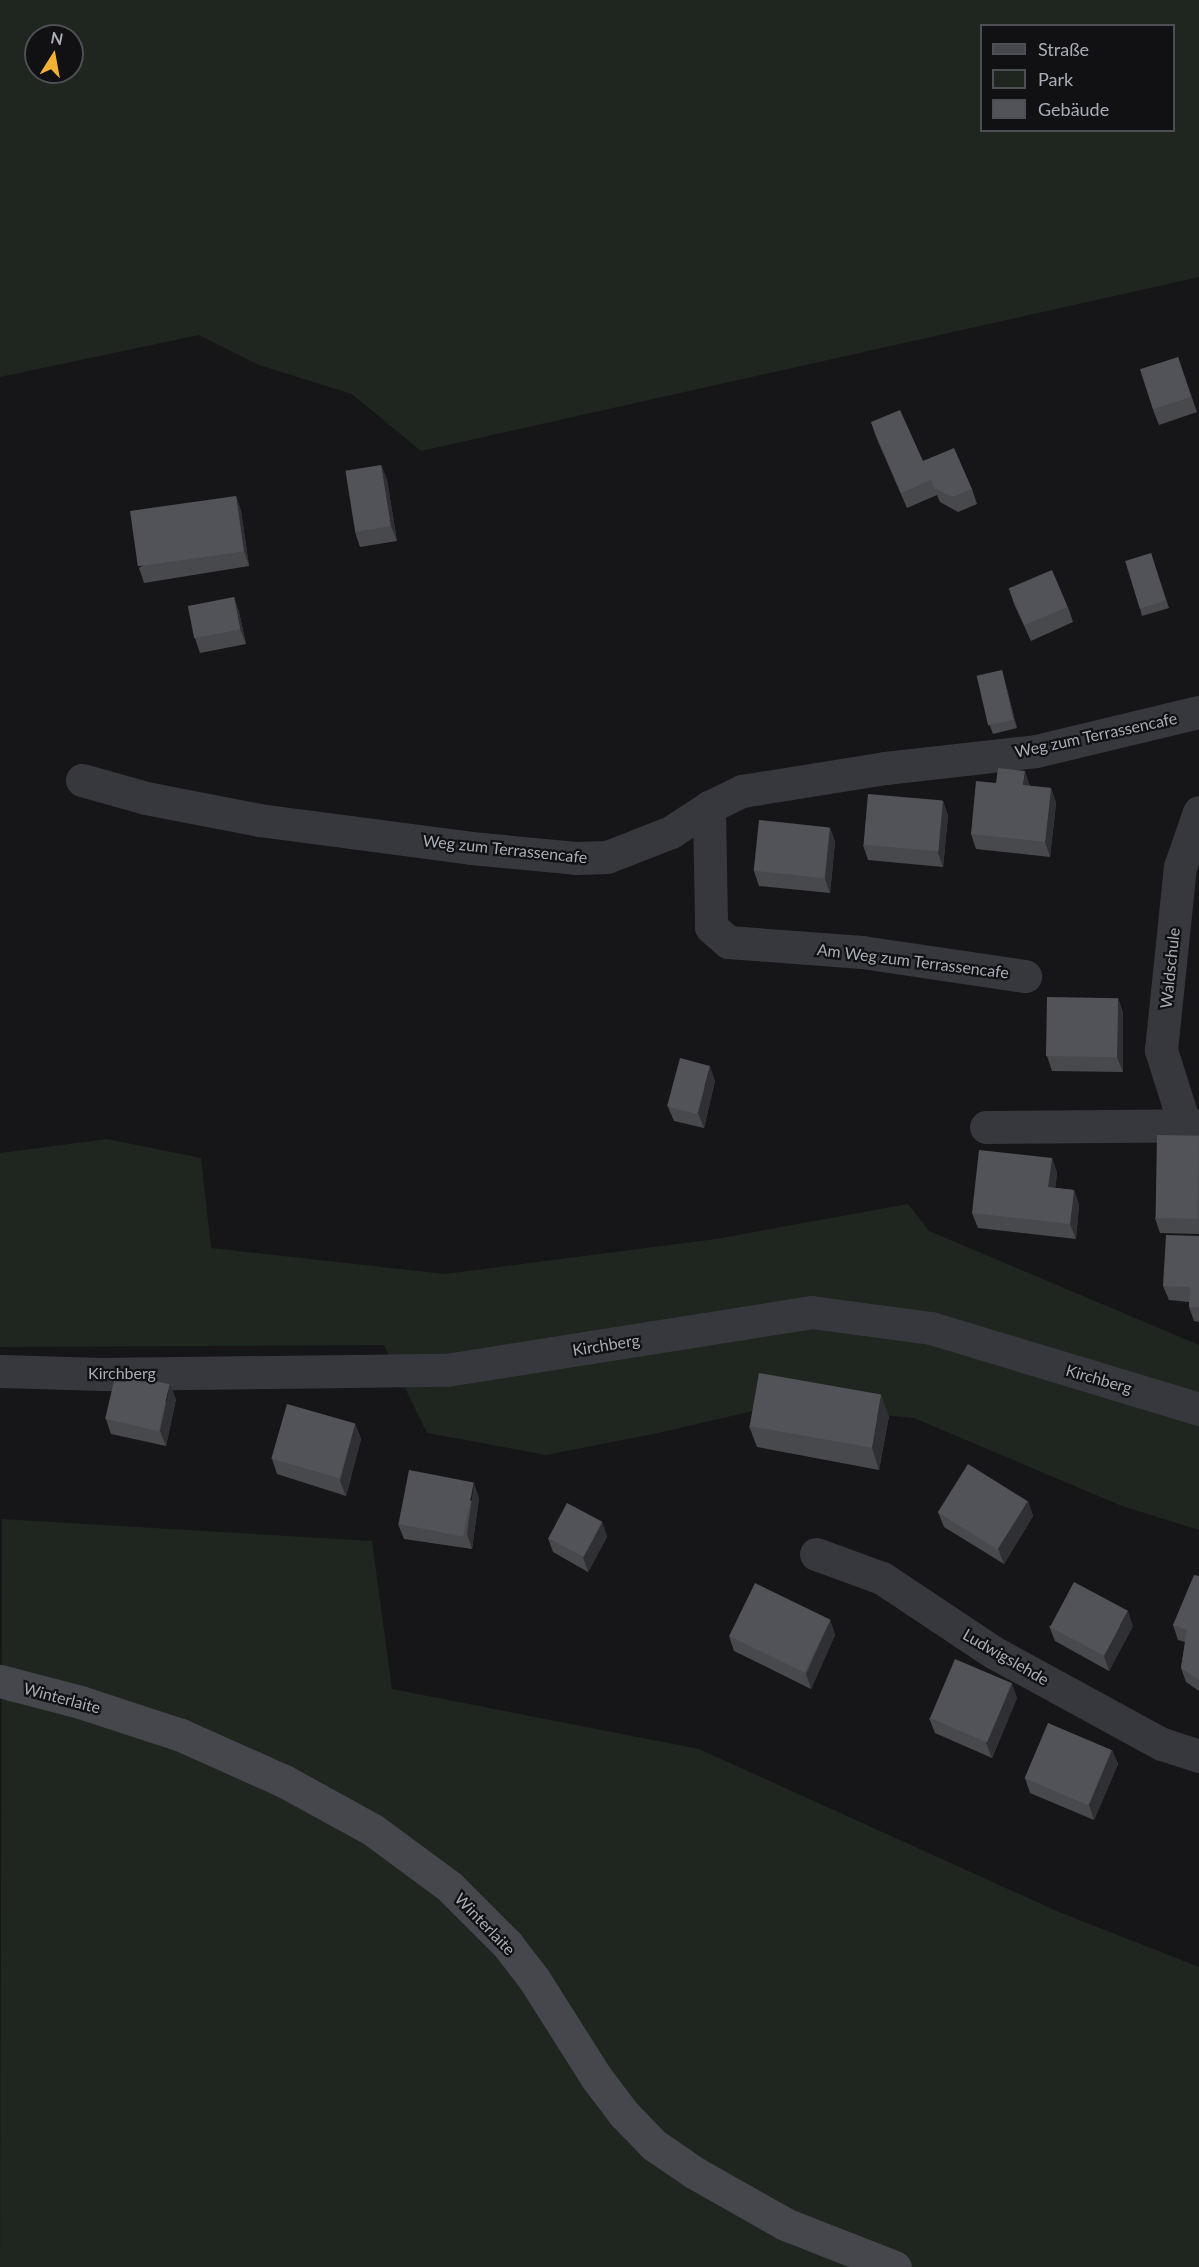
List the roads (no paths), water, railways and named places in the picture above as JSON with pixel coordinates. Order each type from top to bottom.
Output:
[{"type":"street","name":"Weg zum Terrassencafe","points":[[82,780],[146,798],[259,820],[471,848],[576,858],[607,857],[671,832],[709,807],[742,791],[885,768],[1036,751],[1199,712]]},
{"type":"street","name":"Am Weg zum Terrassencafe","points":[[709,807],[711,927],[728,942],[862,952],[1025,976]]},
{"type":"street","name":"Waldschule","points":[[986,1126],[1192,1124],[1161,1050],[1180,867],[1199,812]]},
{"type":"street","name":"Kirchberg","points":[[0,1371],[113,1374],[446,1370],[811,1312],[931,1328],[1199,1409]]},
{"type":"street","name":"Ludwigslehde","points":[[816,1554],[882,1578],[1003,1657],[1162,1744],[1199,1756]]},
{"type":"street","name":"Winterlaite","points":[[0,1681],[81,1702],[181,1735],[284,1781],[373,1830],[450,1887],[507,1944],[534,1979],[596,2077],[624,2114],[654,2145],[704,2178],[785,2224],[895,2267]]}]
